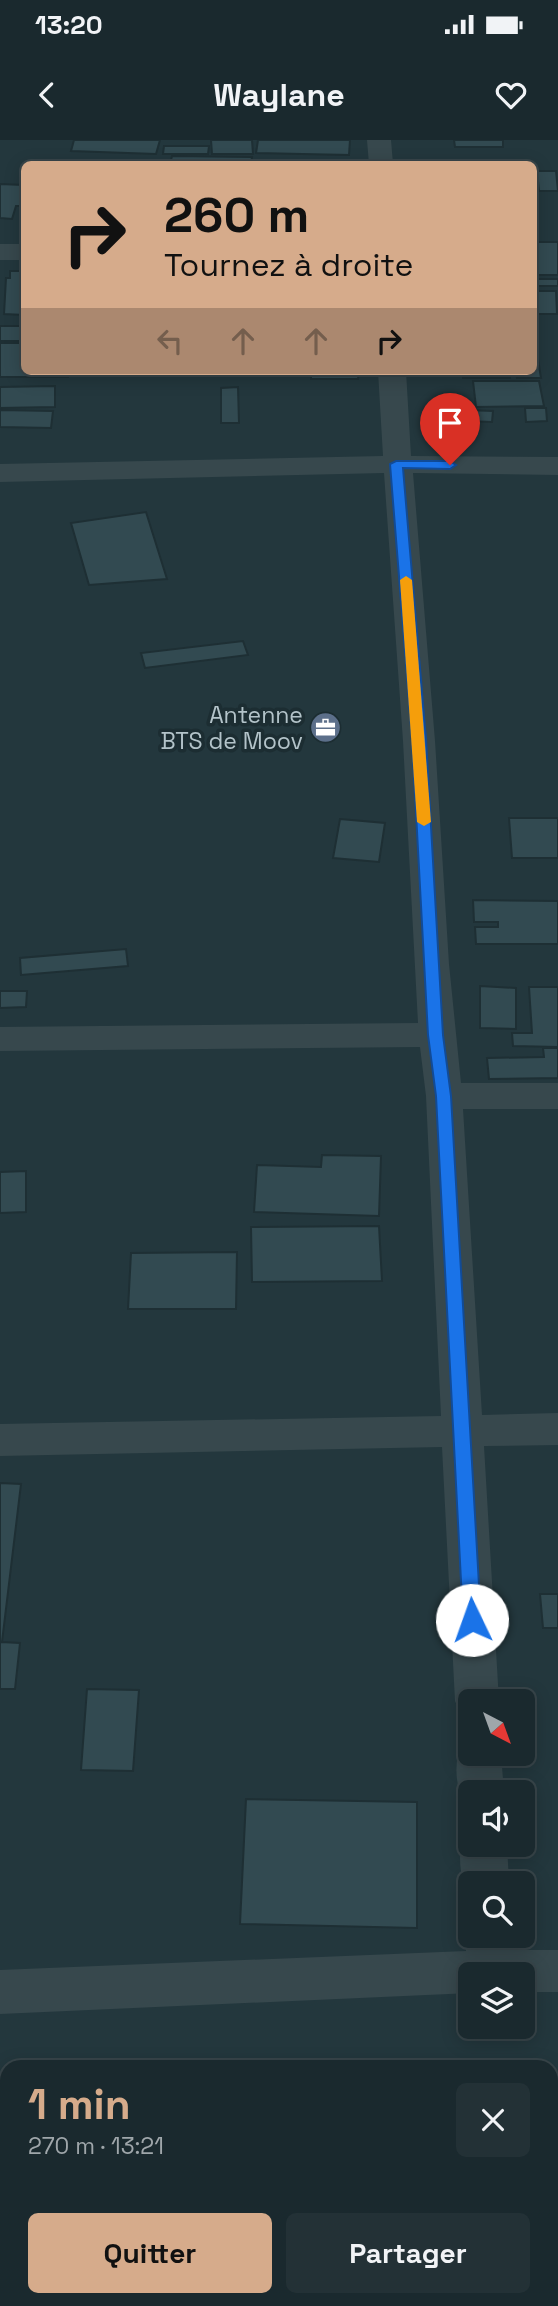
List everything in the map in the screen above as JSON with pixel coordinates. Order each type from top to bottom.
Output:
[{"type":"street","points":[[379,140],[381,161]]},
{"type":"street","points":[[0,252],[21,252]]},
{"type":"street","points":[[392,375],[396,464],[419,739],[436,1035],[444,1096],[476,1689]]},
{"type":"street","points":[[0,473],[396,464],[558,466]]},
{"type":"street","points":[[0,1040],[436,1035]]},
{"type":"street","points":[[444,1096],[558,1096]]},
{"type":"street","points":[[0,1440],[558,1429]]},
{"type":"street","points":[[0,1992],[490,1953],[558,1971]]},
{"type":"building","points":[[74,140],[160,140],[156,154],[71,151]]},
{"type":"building","points":[[211,140],[252,140],[253,154],[212,154]]},
{"type":"building","points":[[258,140],[350,140],[349,155],[256,153]]},
{"type":"building","points":[[454,140],[503,140],[503,147],[455,147]]},
{"type":"building","points":[[164,146],[209,146],[208,154],[163,154]]},
{"type":"building","points":[[172,156],[252,157],[251,161],[171,161]]},
{"type":"building","points":[[537,171],[556,171],[558,191],[539,191]]},
{"type":"building","points":[[0,184],[21,185],[21,206],[16,206],[12,219],[0,218]]},
{"type":"building","points":[[537,242],[558,242],[558,275],[537,275]]},
{"type":"building","points":[[10,271],[21,271],[21,315],[4,314],[6,278],[10,278]]},
{"type":"building","points":[[537,279],[558,279],[558,286],[537,286]]},
{"type":"building","points":[[537,291],[556,291],[557,314],[537,314]]},
{"type":"building","points":[[0,326],[21,326],[21,341],[0,341]]},
{"type":"building","points":[[0,343],[21,343],[21,375],[68,375],[68,377],[0,377]]},
{"type":"building","points":[[537,353],[541,378],[517,378],[517,375],[537,375]]},
{"type":"building","points":[[311,375],[358,375],[358,379],[311,379]]},
{"type":"building","points":[[463,375],[510,375],[510,378],[463,378]]},
{"type":"building","points":[[473,381],[539,381],[544,406],[476,407]]},
{"type":"building","points":[[55,386],[55,407],[0,408],[0,387]]},
{"type":"building","points":[[238,387],[239,423],[221,423],[221,388]]},
{"type":"building","points":[[525,408],[546,408],[547,421],[526,422]]},
{"type":"building","points":[[441,409],[493,411],[492,422],[440,420]]},
{"type":"building","points":[[0,410],[53,411],[51,428],[0,427]]},
{"type":"building","points":[[146,512],[167,579],[89,585],[71,523]]},
{"type":"building","points":[[243,641],[248,655],[145,668],[141,653]]},
{"type":"building","points":[[509,818],[558,818],[558,858],[512,858]]},
{"type":"building","points":[[340,819],[385,823],[379,862],[333,858]]},
{"type":"building","points":[[473,900],[558,901],[558,944],[476,944],[475,927],[498,927],[498,922],[474,922]]},
{"type":"building","points":[[126,949],[128,966],[21,975],[20,958]]},
{"type":"building","points":[[480,986],[516,988],[516,1029],[480,1028]]},
{"type":"building","points":[[529,987],[558,987],[558,1047],[513,1046],[512,1033],[532,1033]]},
{"type":"building","points":[[0,991],[27,991],[26,1007],[0,1008]]},
{"type":"building","points":[[543,1048],[558,1048],[558,1078],[489,1079],[487,1058],[544,1057]]},
{"type":"building","points":[[322,1155],[381,1156],[379,1216],[254,1212],[257,1165],[321,1167]]},
{"type":"building","points":[[26,1171],[26,1212],[0,1213],[0,1172]]},
{"type":"building","points":[[379,1226],[382,1281],[252,1282],[251,1227]]},
{"type":"building","points":[[237,1252],[236,1309],[128,1309],[131,1253]]},
{"type":"building","points":[[0,1483],[21,1484],[2,1642],[20,1643],[15,1689],[0,1689]]},
{"type":"building","points":[[540,1594],[558,1594],[558,1628],[543,1628]]},
{"type":"building","points":[[87,1689],[139,1690],[133,1771],[81,1770]]},
{"type":"building","points":[[246,1799],[417,1802],[417,1928],[240,1924]]},
{"type":"slow traffic","points":[[406,580],[424,822]]},
{"type":"place","name":"Antenne BTS de Moov","points":[[326,728]]},
{"type":"route","points":[[450,465],[396,464],[419,739],[436,1035],[444,1096],[472,1620]]}]
